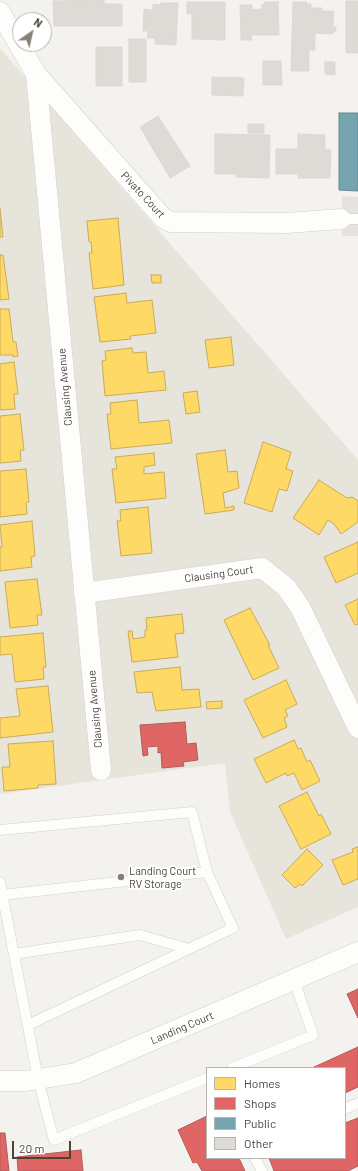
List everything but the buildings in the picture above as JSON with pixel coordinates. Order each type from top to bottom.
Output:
[{"type":"street","name":"Clausing Avenue","points":[[0,12],[36,74],[101,770]]},
{"type":"street","name":"Pivato Court","points":[[36,74],[163,218],[171,222],[263,222],[349,219]]},
{"type":"street","name":"Clausing Court","points":[[84,593],[262,568],[286,587],[300,607],[358,728]]},
{"type":"street","name":"Landing Court","points":[[0,1081],[26,1081],[76,1073],[358,952]]},
{"type":"lane","points":[[0,830],[192,812],[207,872],[233,928],[28,1025]]},
{"type":"lane","points":[[2,895],[207,872]]},
{"type":"lane","points":[[0,882],[38,1079],[54,1140],[206,1078]]},
{"type":"lane","points":[[14,954],[140,936],[189,949]]},
{"type":"lane","points":[[234,1067],[313,1035],[294,980]]},
{"type":"lane","points":[[346,1109],[358,1103]]},
{"type":"lane","points":[[256,1159],[262,1171]]},
{"type":"shaded area","points":[[0,48],[358,460],[358,907],[286,939],[230,812],[225,763],[0,794]]},
{"type":"shaded area","points":[[342,196],[358,197],[358,236],[342,236]]},
{"type":"place","name":"Landing Court RV Storage","points":[[121,877]]}]
